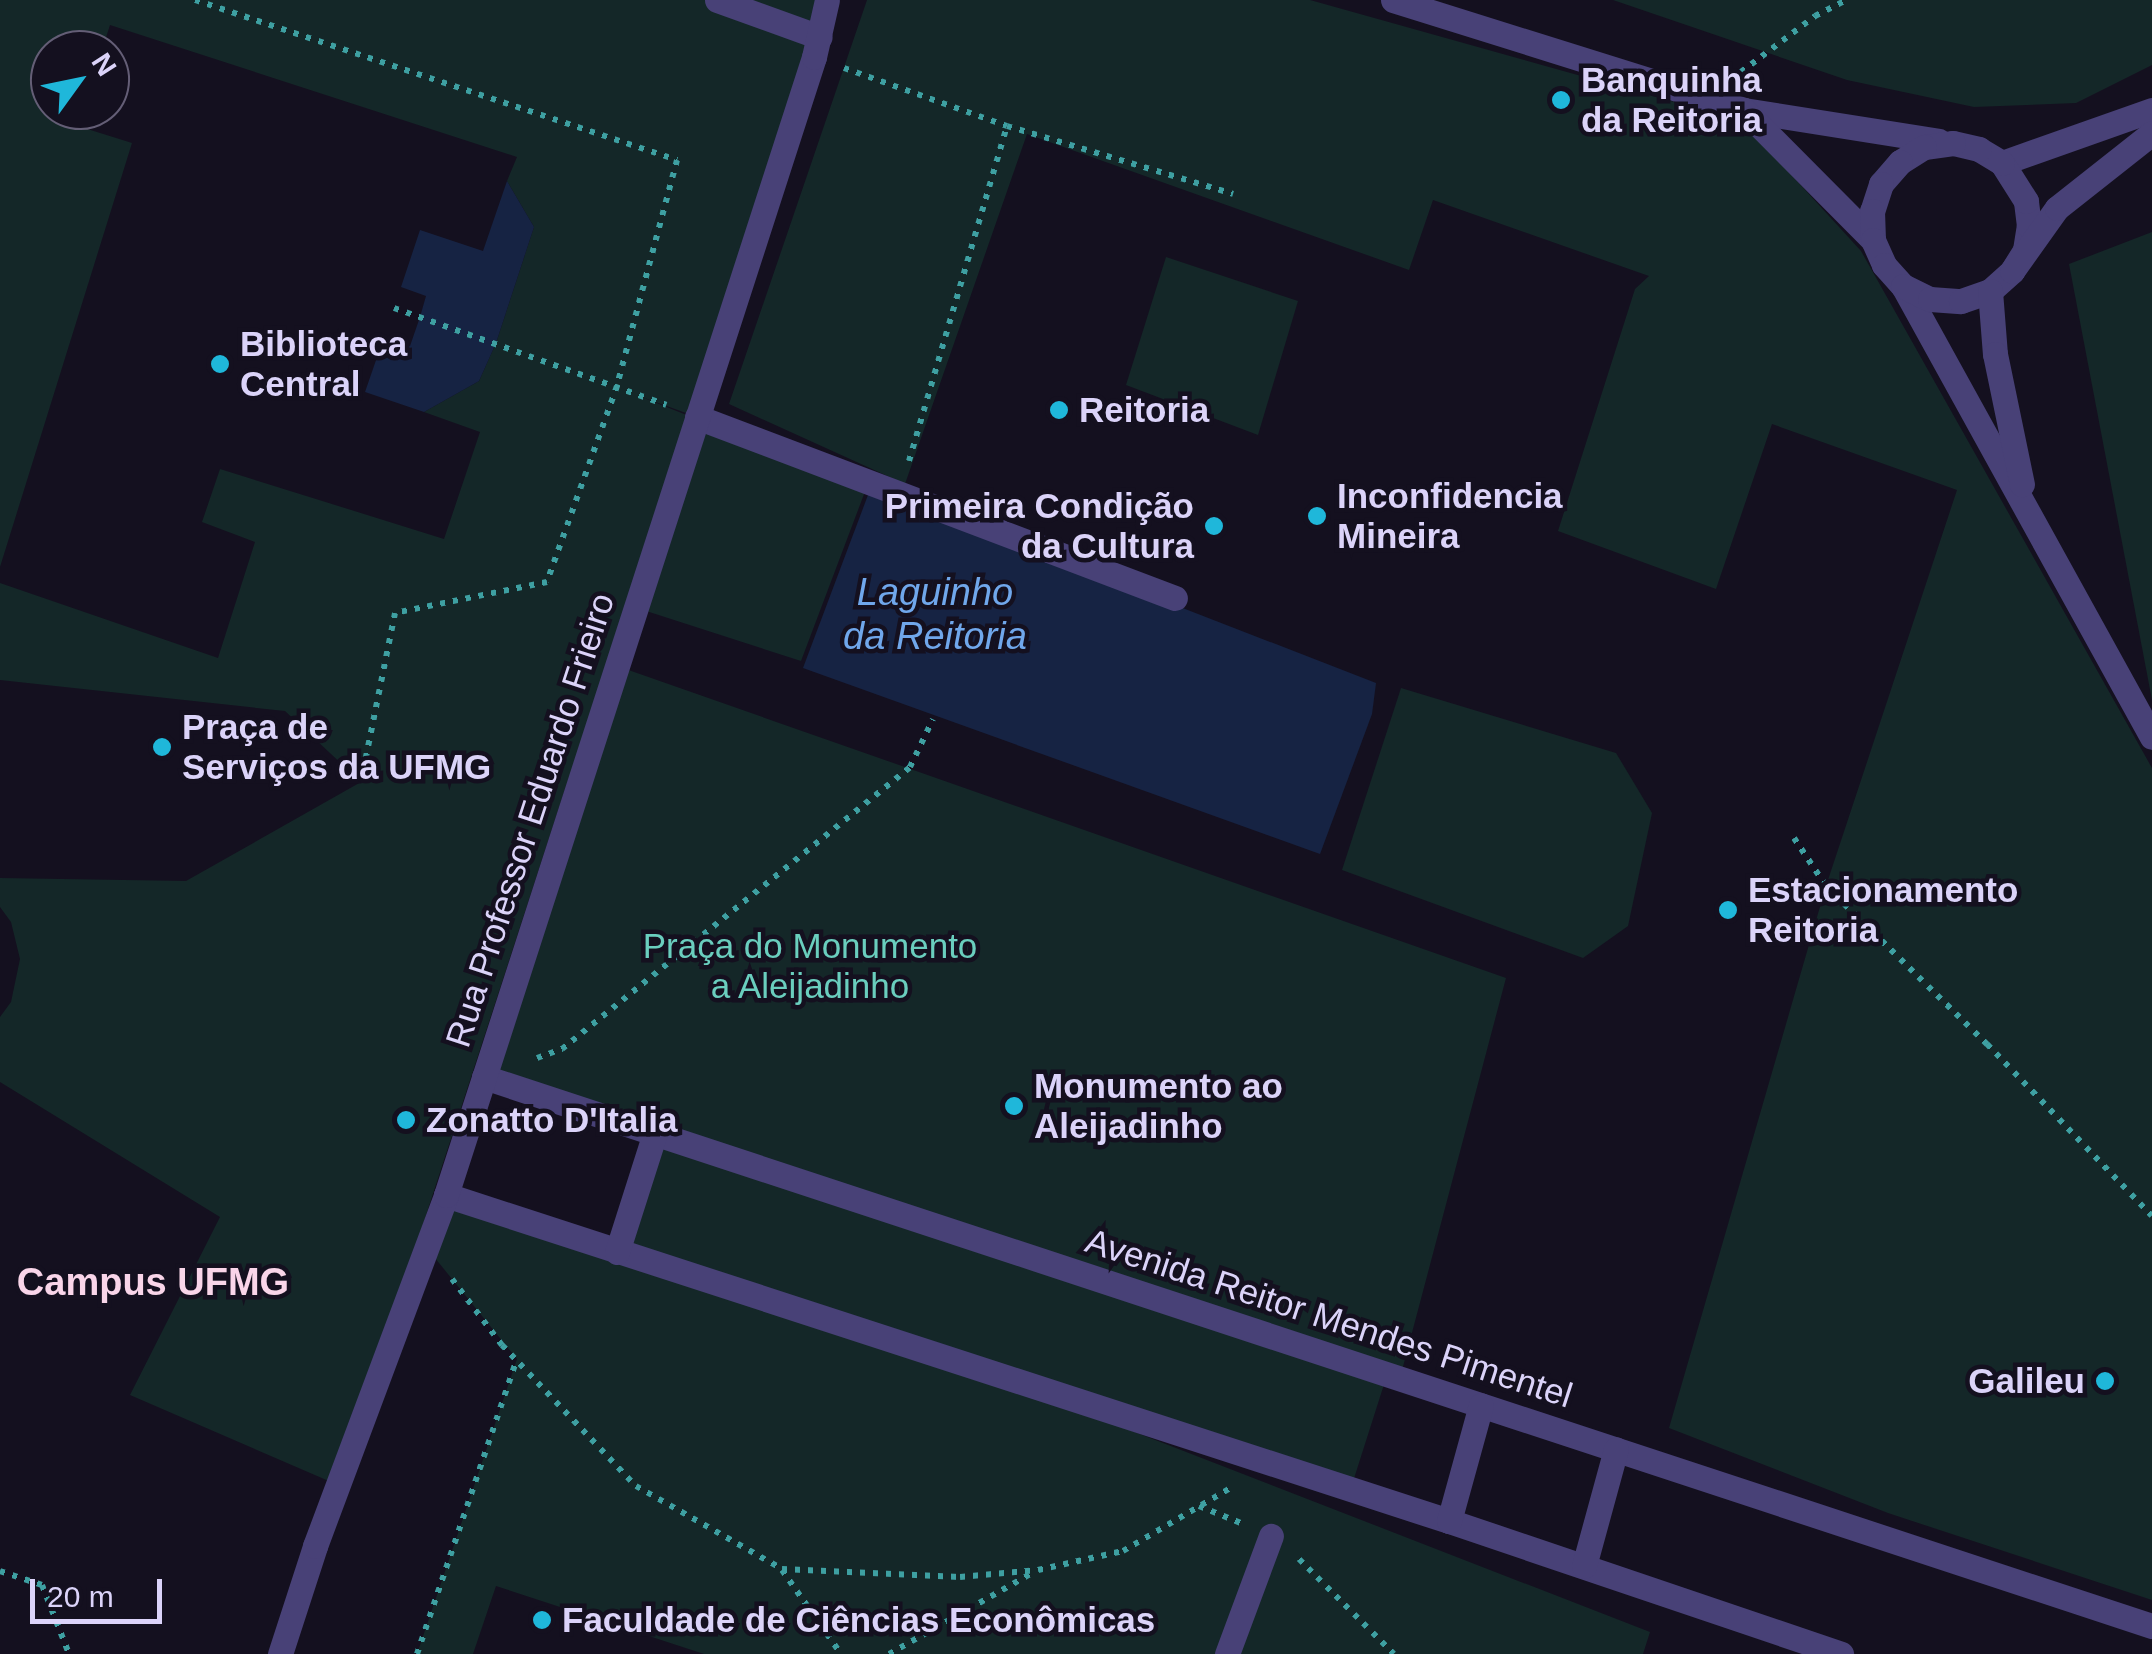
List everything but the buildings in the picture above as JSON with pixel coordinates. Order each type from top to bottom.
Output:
[{"type":"street","points":[[718,0],[817,47]]},
{"type":"street","name":"Rua Professor Eduardo Frieiro","points":[[280,1654],[315,1546],[446,1195],[817,47],[827,0]]},
{"type":"street","points":[[1393,0],[1744,110],[1980,149],[2002,163],[2026,200],[2029,226],[2025,250],[2012,271]]},
{"type":"street","points":[[1744,110],[1873,240],[1884,265],[1903,286],[2152,738]]},
{"type":"street","points":[[2002,163],[2152,110]]},
{"type":"street","points":[[1903,286],[1930,299],[1961,301],[1990,291],[2012,271],[2056,208],[2152,133]]},
{"type":"street","points":[[1873,240],[1872,211],[1881,184],[1900,162],[1924,147],[1953,143]]},
{"type":"street","points":[[1990,291],[1995,354],[2033,522]]},
{"type":"street","points":[[697,417],[1175,598]]},
{"type":"street","name":"Avenida Reitor Mendes Pimentel","points":[[484,1077],[2152,1626]]},
{"type":"street","points":[[618,1252],[656,1133]]},
{"type":"street","points":[[446,1195],[1272,1467],[1449,1521],[1841,1654]]},
{"type":"street","points":[[1449,1521],[1481,1405]]},
{"type":"street","points":[[1584,1566],[1616,1450]]},
{"type":"street","points":[[1227,1654],[1272,1536]]},
{"type":"path","points":[[195,0],[676,160],[617,386],[547,582],[395,613],[361,782]]},
{"type":"path","points":[[1706,99],[1815,16],[1847,0]]},
{"type":"path","points":[[817,47],[1007,126],[1232,194]]},
{"type":"path","points":[[900,491],[1007,126]]},
{"type":"path","points":[[394,308],[697,417]]},
{"type":"path","points":[[484,1077],[562,1049],[910,766],[933,720]]},
{"type":"path","points":[[1794,838],[1826,886],[1987,1044],[2152,1216]]},
{"type":"path","points":[[426,1247],[517,1359],[636,1486],[782,1569],[840,1654]]},
{"type":"path","points":[[417,1654],[517,1359]]},
{"type":"path","points":[[782,1569],[960,1577],[1038,1570],[1123,1550],[1272,1467]]},
{"type":"path","points":[[1198,1505],[1272,1536],[1312,1570],[1394,1654]]},
{"type":"path","points":[[890,1654],[1038,1570]]},
{"type":"path","points":[[0,1572],[42,1585],[69,1654]]},
{"type":"green space","points":[[0,0],[827,0],[697,416],[869,481],[801,661],[640,609],[697,417],[639,396],[694,418],[565,789],[338,1485],[130,1395],[220,1217],[0,1082],[0,1017],[11,1002],[20,959],[11,922],[0,907],[0,878],[186,881],[361,782],[285,711],[0,680],[0,583],[218,658],[255,542],[202,522],[220,469],[444,539],[480,432],[424,412],[479,381],[496,343],[534,227],[507,181],[517,157],[130,30],[110,25],[108,30],[30,30],[30,130],[91,130],[132,143],[0,567]]},
{"type":"green space","points":[[867,0],[1310,0],[1742,121],[1861,251],[2152,768],[2152,1600],[1888,1513],[1669,1428],[1826,886],[1957,490],[1772,424],[1716,589],[1558,531],[1635,289],[1649,276],[1433,200],[1409,270],[1027,134],[905,484],[729,404]]},
{"type":"green space","points":[[1613,0],[2152,0],[2152,65],[2076,103],[1974,107],[1847,80]]},
{"type":"green space","points":[[2152,232],[2152,700],[2069,264]]},
{"type":"green space","points":[[1166,257],[1298,301],[1258,435],[1126,385]]},
{"type":"green space","name":"Praça do Monumento a Aleijadinho","points":[[617,666],[1506,978],[1400,1378],[1387,1375],[1350,1491],[962,1365],[1650,1632],[1643,1654],[704,1654],[496,1586],[473,1654],[417,1654],[517,1359],[426,1247],[446,1195],[617,1251],[655,1134],[484,1077]]},
{"type":"green space","points":[[1401,688],[1616,753],[1652,813],[1628,926],[1583,958],[1342,870]]},
{"type":"water","points":[[507,181],[534,227],[496,343],[479,381],[424,412],[365,392],[384,337],[410,346],[420,317],[426,296],[401,287],[420,230],[483,251]]},
{"type":"water","name":"Laguinho da Reitoria","points":[[871,487],[1376,683],[1372,714],[1320,854],[803,668]]},
{"type":"place","name":"Banquinha da Reitoria","points":[[1561,100]]},
{"type":"place","name":"Biblioteca Central","points":[[220,364]]},
{"type":"place","name":"Reitoria","points":[[1059,410]]},
{"type":"place","name":"Inconfidencia Mineira","points":[[1317,516]]},
{"type":"place","name":"Primeira Condição da Cultura","points":[[1214,526]]},
{"type":"place","name":"Praça de Serviços da UFMG","points":[[162,747]]},
{"type":"place","name":"Estacionamento Reitoria","points":[[1728,910]]},
{"type":"place","name":"Monumento ao Aleijadinho","points":[[1014,1106]]},
{"type":"place","name":"Zonatto D'Italia","points":[[406,1120]]},
{"type":"place","name":"Galileu","points":[[2105,1381]]},
{"type":"place","name":"Faculdade de Ciências Econômicas","points":[[542,1620]]},
{"type":"district","name":"Campus UFMG","points":[[153,1283]]}]
